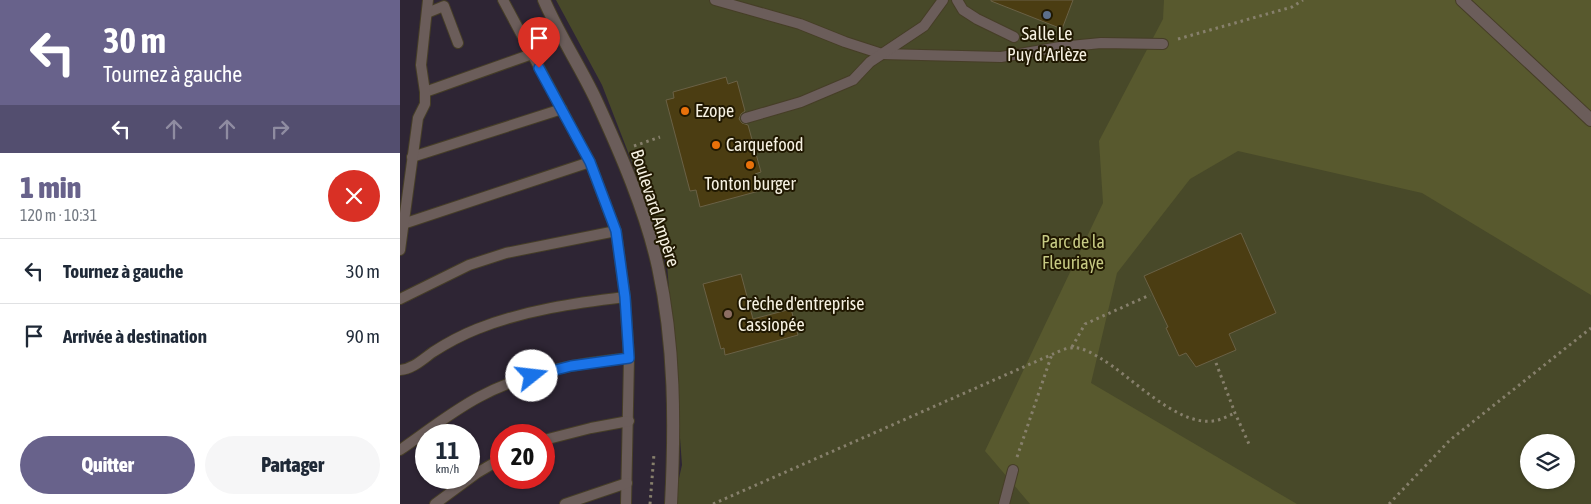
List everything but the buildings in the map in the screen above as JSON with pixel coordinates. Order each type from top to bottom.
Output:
[{"type":"street","name":"Boulevard Ampère","points":[[544,0],[556,28],[595,98],[619,152],[644,219],[658,265],[672,360],[674,414],[671,504]]},
{"type":"street","points":[[1462,0],[1591,120]]},
{"type":"lane","points":[[400,250],[418,118],[425,104],[426,92],[421,66],[428,0]]},
{"type":"lane","points":[[503,0],[590,162],[616,231],[625,297],[629,358],[626,504]]},
{"type":"lane","points":[[715,0],[800,24],[882,54],[1001,57],[1060,47],[1100,43],[1163,44]]},
{"type":"lane","points":[[746,118],[801,102],[852,80],[870,62],[924,26],[943,0]]},
{"type":"lane","points":[[957,0],[962,10],[1014,37]]},
{"type":"lane","points":[[427,13],[444,6],[458,43]]},
{"type":"lane","points":[[426,92],[532,54]]},
{"type":"lane","points":[[412,157],[562,109]]},
{"type":"lane","points":[[403,224],[590,162]]},
{"type":"lane","points":[[400,299],[469,265],[506,253],[616,231]]},
{"type":"lane","points":[[400,370],[415,364],[451,341],[499,320],[524,313],[625,297]]},
{"type":"lane","points":[[400,450],[430,428],[496,388],[546,371],[587,363],[629,358]]},
{"type":"lane","points":[[555,437],[629,421]]},
{"type":"lane","points":[[435,504],[490,465]]},
{"type":"lane","points":[[1004,504],[1013,470]]},
{"type":"lane","points":[[565,504],[627,483]]},
{"type":"path","points":[[1163,44],[1292,7],[1303,0]]},
{"type":"path","points":[[1072,347],[1086,324],[1150,295]]},
{"type":"path","points":[[1389,504],[1450,440],[1591,328]]},
{"type":"path","points":[[713,504],[1052,354],[1072,347],[1091,352],[1107,362],[1152,398],[1196,420],[1212,421],[1235,413]]},
{"type":"path","points":[[1013,470],[1052,354]]},
{"type":"path","points":[[1216,363],[1249,444]]},
{"type":"shaded area","name":"Parc de la Fleuriaye","points":[[400,0],[1591,0],[1591,504],[400,504]]},
{"type":"green space","name":"Parc de la Fleuriaye","points":[[556,0],[1591,0],[1591,504],[673,504],[682,465],[666,250],[602,85]]},
{"type":"green space","points":[[1164,0],[1591,0],[1591,295],[1422,193],[1238,151],[1190,179],[1117,273],[1091,383],[1297,504],[1030,504],[985,451],[1103,203],[1099,141],[1163,19]]},
{"type":"place","name":"Salle Le Puy d’Arlèze","points":[[1047,15]]},
{"type":"place","name":"Ezope","points":[[685,111]]},
{"type":"place","name":"Carquefood","points":[[716,145]]},
{"type":"place","name":"Tonton burger","points":[[750,165]]},
{"type":"place","name":"Crèche d'entreprise Cassiopée","points":[[728,314]]},
{"type":"route","points":[[532,376],[571,366],[629,358],[625,297],[616,231],[590,162],[539,68]]}]
